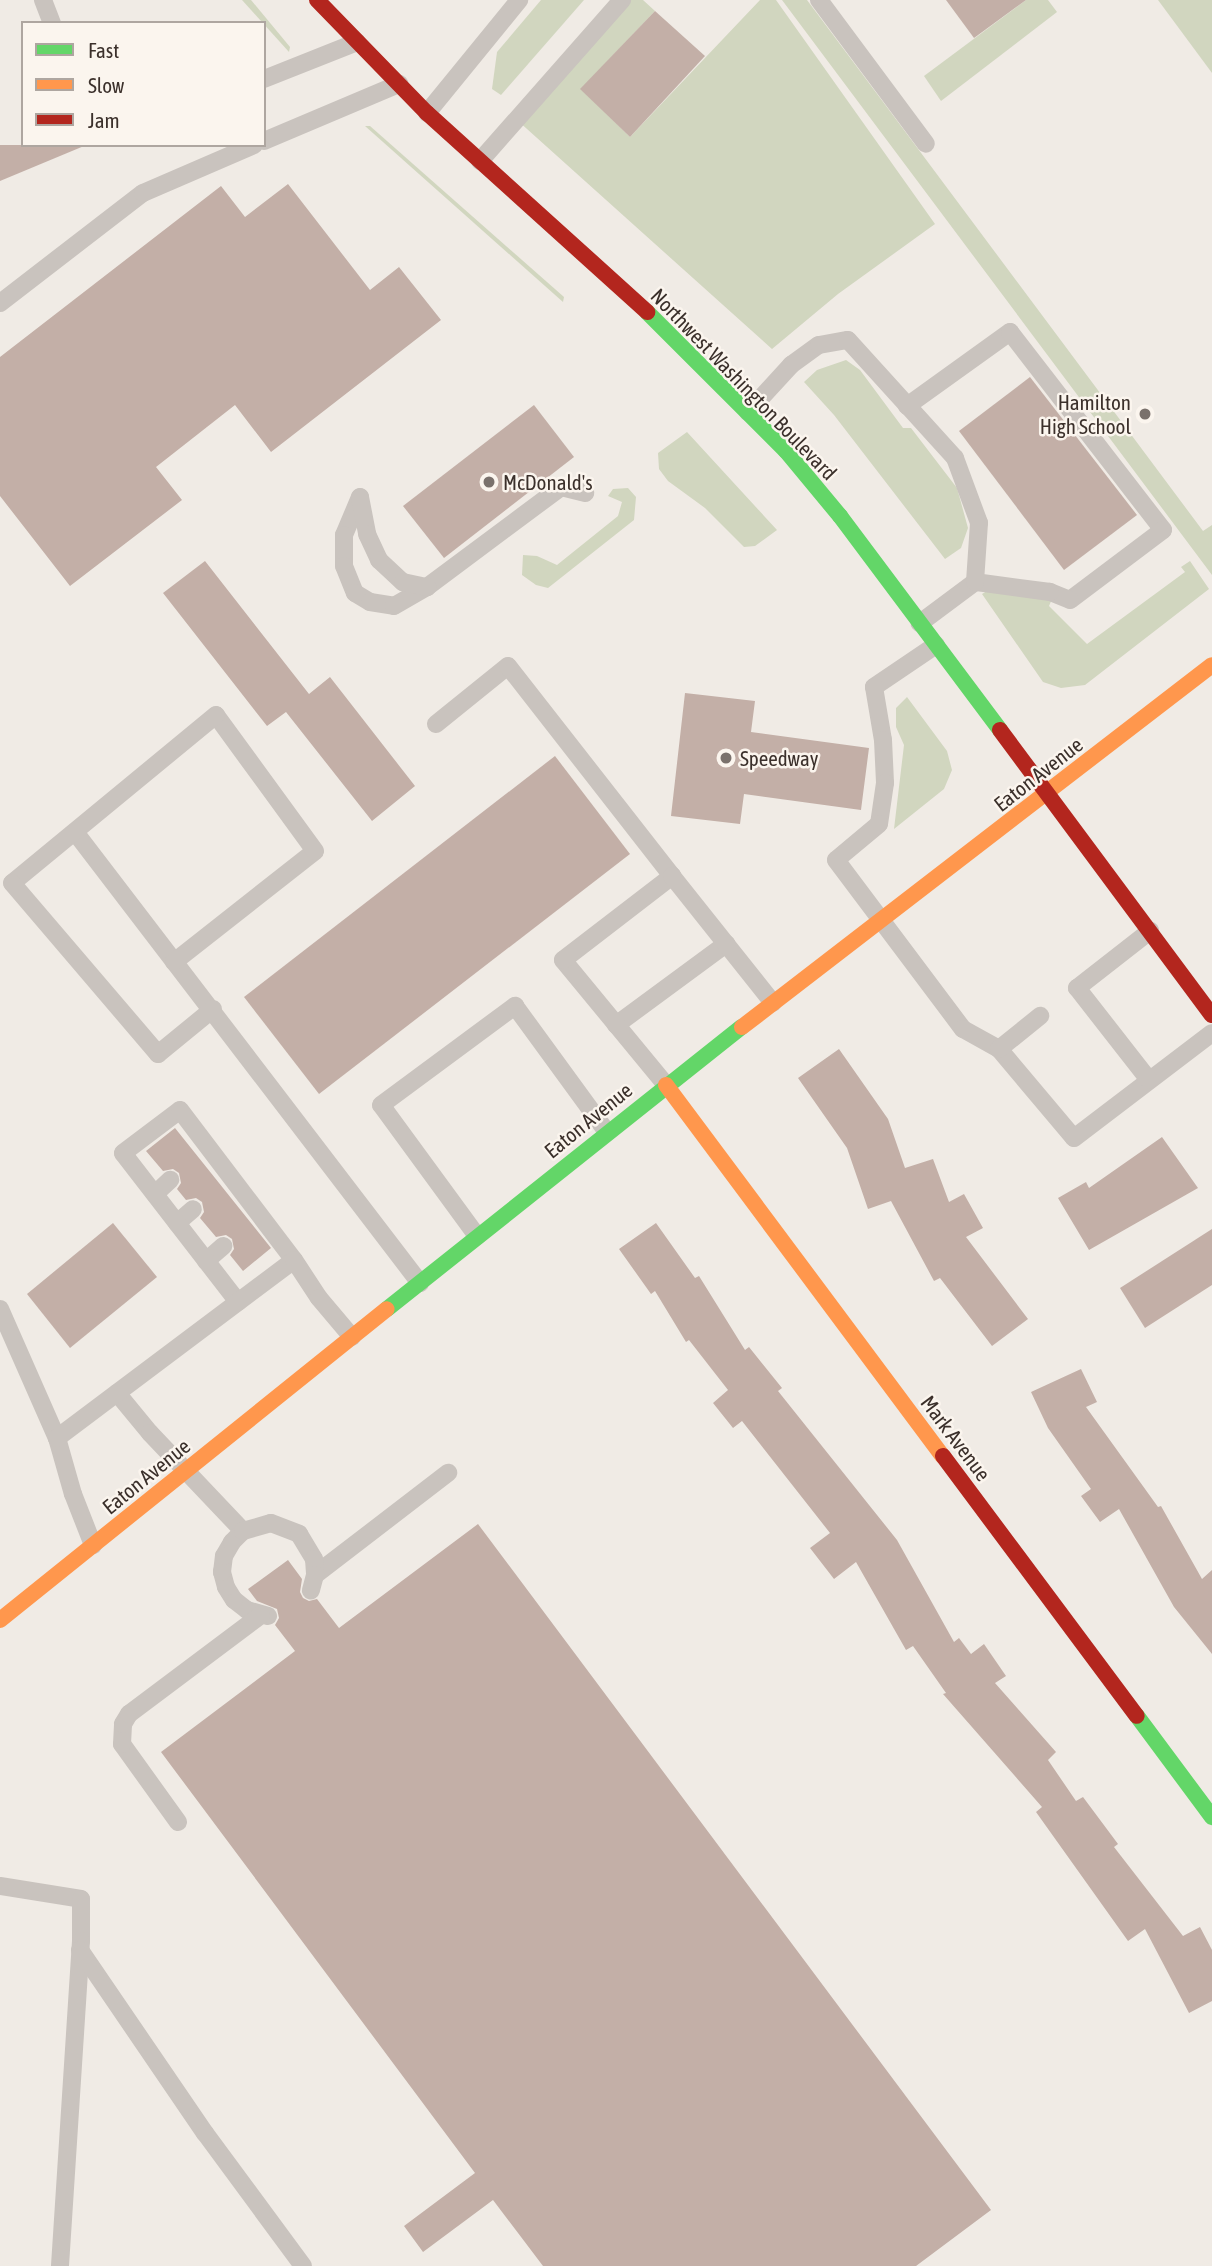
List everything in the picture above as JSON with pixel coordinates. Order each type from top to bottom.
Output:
[{"type":"main road","name":"Northwest Washington Boulevard","points":[[317,0],[427,113],[645,310],[786,451],[840,516],[1212,1015]]},
{"type":"main road","name":"Eaton Avenue","points":[[0,1620],[666,1085],[1212,666]]},
{"type":"main road","name":"Mark Avenue","points":[[666,1085],[1212,1817]]},
{"type":"lane","points":[[43,0],[51,21]]},
{"type":"lane","points":[[427,113],[519,0]]},
{"type":"lane","points":[[480,161],[622,0]]},
{"type":"lane","points":[[819,0],[926,144]]},
{"type":"lane","points":[[266,78],[357,42]]},
{"type":"lane","points":[[266,140],[399,84]]},
{"type":"lane","points":[[0,303],[143,193],[249,147]]},
{"type":"lane","points":[[910,408],[1010,332],[1163,530],[1070,600],[1050,592],[975,582],[920,623]]},
{"type":"lane","points":[[748,412],[791,366],[818,345],[848,340],[955,458],[979,523],[975,582]]},
{"type":"lane","points":[[427,587],[402,582],[379,560],[367,534],[360,497],[344,535],[344,566],[355,593],[370,602],[394,606],[427,587],[561,487],[585,493]]},
{"type":"lane","points":[[936,645],[874,687],[884,751],[885,783],[879,824],[836,860],[883,919],[962,1029],[999,1049],[1074,1138],[1212,1033]]},
{"type":"lane","points":[[436,724],[508,666],[773,1003]]},
{"type":"lane","points":[[174,962],[315,851],[216,715],[12,883],[158,1054],[213,1009]]},
{"type":"lane","points":[[75,832],[420,1283]]},
{"type":"lane","points":[[666,1085],[563,960],[672,876]]},
{"type":"lane","points":[[1149,1080],[1071,992],[1150,931]]},
{"type":"lane","points":[[616,1025],[726,944]]},
{"type":"lane","points":[[477,1236],[381,1105],[515,1006],[607,1132]]},
{"type":"lane","points":[[999,1049],[1041,1016]]},
{"type":"lane","points":[[238,1302],[123,1153],[180,1110],[204,1154],[255,1219],[294,1260],[319,1298],[352,1337]]},
{"type":"lane","points":[[155,1194],[170,1180]]},
{"type":"lane","points":[[177,1223],[193,1209]]},
{"type":"lane","points":[[206,1261],[223,1246]]},
{"type":"lane","points":[[57,1438],[294,1260]]},
{"type":"lane","points":[[0,1308],[57,1438],[73,1494],[93,1545]]},
{"type":"lane","points":[[117,1393],[243,1531]]},
{"type":"lane","points":[[178,1822],[122,1744],[123,1724],[129,1714],[265,1616],[247,1610],[234,1600],[226,1587],[222,1572],[228,1549],[243,1531],[271,1523],[299,1534],[314,1559],[313,1583],[448,1473]]},
{"type":"lane","points":[[0,1886],[81,1899],[60,2266]]},
{"type":"lane","points":[[80,1950],[205,2133],[303,2266]]},
{"type":"green space","points":[[242,0],[251,0],[290,47],[289,52],[266,27],[266,21],[261,21]]},
{"type":"green space","points":[[541,0],[584,0],[501,95],[492,89],[497,52]]},
{"type":"green space","points":[[622,0],[643,0],[655,11],[581,89],[630,137],[760,0],[776,0],[935,224],[838,294],[772,349],[517,120]]},
{"type":"green space","points":[[782,0],[807,0],[1203,531],[1212,525],[1212,575]]},
{"type":"green space","points":[[1026,0],[1048,0],[1057,12],[941,101],[924,76]]},
{"type":"green space","points":[[1158,0],[1212,0],[1212,73]]},
{"type":"green space","points":[[365,126],[370,126],[564,297],[563,302]]},
{"type":"green space","points":[[846,360],[860,370],[903,428],[911,428],[957,488],[968,528],[961,548],[945,559],[834,415],[804,382],[817,370]]},
{"type":"green space","points":[[687,432],[777,530],[755,546],[744,547],[705,508],[668,481],[659,469],[658,453]]},
{"type":"green space","points":[[628,488],[636,497],[634,520],[548,588],[536,585],[522,575],[523,555],[537,556],[557,565],[618,516],[622,502],[608,496],[613,489]]},
{"type":"green space","points":[[1190,561],[1209,589],[1085,685],[1061,688],[1043,682],[982,594],[992,588],[1052,599],[1049,606],[1087,644],[1185,572],[1181,567]]},
{"type":"green space","points":[[907,697],[947,751],[952,770],[944,789],[894,829],[904,745],[896,727],[896,708]]},
{"type":"building","points":[[946,0],[1026,0],[974,38]]},
{"type":"building","points":[[655,11],[705,56],[630,137],[580,89]]},
{"type":"building","points":[[0,145],[82,147],[0,181]]},
{"type":"building","points":[[288,184],[370,290],[399,267],[441,320],[271,452],[235,405],[156,467],[182,500],[70,586],[0,496],[0,357],[221,186],[245,217]]},
{"type":"building","points":[[1030,377],[1137,515],[1064,570],[959,431]]},
{"type":"building","name":"McDonald's","points":[[534,405],[574,457],[444,558],[403,506]]},
{"type":"building","points":[[205,561],[309,694],[330,677],[415,786],[372,821],[286,712],[267,726],[163,593]]},
{"type":"building","points":[[685,693],[755,701],[751,732],[869,748],[861,810],[744,794],[740,824],[671,816]]},
{"type":"building","points":[[555,756],[630,854],[319,1094],[244,997]]},
{"type":"building","points":[[839,1049],[888,1119],[905,1168],[933,1159],[949,1202],[964,1194],[983,1228],[966,1237],[1028,1319],[992,1346],[940,1278],[934,1281],[891,1201],[868,1209],[847,1148],[798,1078]]},
{"type":"building","points":[[175,1128],[271,1248],[243,1271],[230,1255],[234,1249],[232,1239],[226,1235],[216,1237],[200,1218],[204,1212],[202,1202],[196,1198],[186,1200],[177,1189],[181,1183],[179,1173],[173,1169],[163,1171],[146,1151]]},
{"type":"building","points":[[1162,1137],[1198,1188],[1089,1250],[1058,1198],[1086,1182],[1089,1188]]},
{"type":"building","points":[[113,1223],[157,1277],[70,1348],[27,1294]]},
{"type":"building","points":[[656,1223],[695,1278],[699,1276],[745,1350],[749,1347],[782,1388],[778,1391],[897,1540],[954,1642],[959,1638],[971,1654],[984,1644],[1006,1676],[995,1683],[1056,1752],[1048,1760],[1076,1801],[1083,1797],[1118,1844],[1114,1847],[1183,1936],[1200,1927],[1212,1950],[1212,2001],[1189,2013],[1145,1929],[1128,1941],[1036,1812],[1042,1807],[943,1694],[946,1693],[913,1646],[906,1650],[856,1562],[834,1579],[810,1548],[830,1533],[742,1421],[733,1428],[713,1403],[728,1390],[689,1340],[686,1342],[655,1291],[651,1294],[619,1249]]},
{"type":"building","points":[[1212,1229],[1212,1285],[1145,1328],[1120,1288]]},
{"type":"building","points":[[1081,1369],[1097,1402],[1086,1407],[1158,1507],[1161,1506],[1202,1579],[1212,1570],[1212,1654],[1174,1607],[1119,1509],[1100,1522],[1081,1496],[1091,1489],[1048,1428],[1031,1392]]},
{"type":"building","points":[[478,1524],[991,2210],[916,2266],[543,2266],[493,2200],[423,2252],[404,2226],[475,2173],[161,1752],[295,1651],[275,1625],[279,1618],[277,1609],[257,1601],[248,1589],[288,1560],[302,1579],[300,1592],[303,1598],[309,1601],[317,1599],[339,1628]]},
{"type":"traffic: fast","points":[[647,312],[786,451],[840,516],[1000,730]]},
{"type":"traffic: fast","points":[[387,1309],[742,1027]]},
{"type":"traffic: fast","points":[[1137,1716],[1212,1817]]},
{"type":"traffic: slow","points":[[742,1027],[1212,665]]},
{"type":"traffic: slow","points":[[666,1085],[943,1456]]},
{"type":"traffic: slow","points":[[0,1620],[387,1309]]},
{"type":"traffic: jam","points":[[317,0],[427,113],[647,312]]},
{"type":"traffic: jam","points":[[1000,730],[1212,1015]]},
{"type":"traffic: jam","points":[[943,1456],[1137,1716]]},
{"type":"place","name":"Hamilton High School","points":[[1145,414]]},
{"type":"place","name":"McDonald's","points":[[489,482]]},
{"type":"place","name":"Speedway","points":[[726,758]]}]
